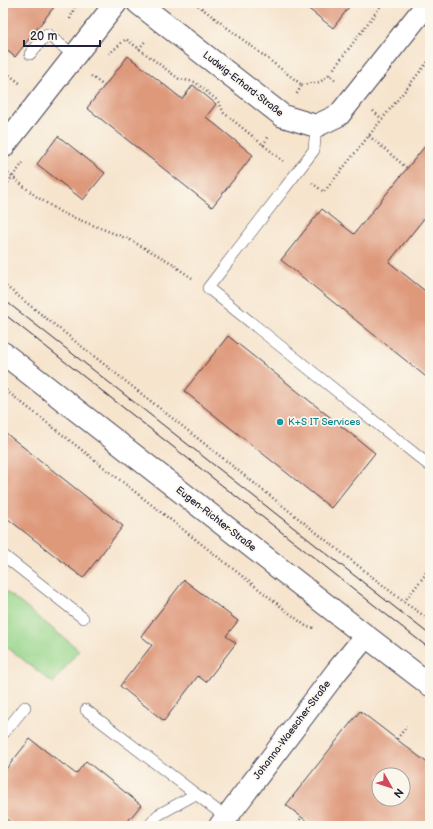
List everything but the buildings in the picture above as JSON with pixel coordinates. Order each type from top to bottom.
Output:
[{"type":"street","points":[[3,147],[116,3]]},
{"type":"street","name":"Ludwig-Erhard-Straße","points":[[138,3],[283,116],[316,126]]},
{"type":"street","points":[[316,126],[339,114],[428,3]]},
{"type":"street","name":"Eugen-Richter-Straße","points":[[3,353],[366,636],[430,684]]},
{"type":"street","name":"Johanna-Waescher-Straße","points":[[224,822],[337,671],[366,636]]},
{"type":"lane","points":[[30,54],[47,34],[75,56]]},
{"type":"lane","points":[[316,126],[314,150],[208,288],[430,466]]},
{"type":"lane","points":[[3,555],[83,618]]},
{"type":"lane","points":[[3,734],[24,707]]},
{"type":"lane","points":[[86,710],[196,794],[224,822]]},
{"type":"lane","points":[[149,826],[158,815],[196,794]]},
{"type":"path","points":[[329,75],[383,3]]},
{"type":"path","points":[[108,55],[126,39],[140,50]]},
{"type":"path","points":[[3,70],[21,84]]},
{"type":"path","points":[[87,82],[96,71]]},
{"type":"path","points":[[92,76],[104,86]]},
{"type":"path","points":[[369,136],[407,168]]},
{"type":"path","points":[[3,189],[26,159]]},
{"type":"path","points":[[3,170],[37,197],[62,213],[128,239],[172,263],[180,270]]},
{"type":"path","points":[[3,284],[404,602],[430,620]]},
{"type":"path","points":[[3,388],[307,627],[322,629]]},
{"type":"path","points":[[404,602],[425,575],[430,558]]},
{"type":"path","points":[[397,739],[407,726]]},
{"type":"path","points":[[295,826],[302,817]]},
{"type":"green space","points":[[3,589],[79,650],[53,683],[3,644]]},
{"type":"tram line","points":[[3,299],[430,635]]},
{"type":"tram line","points":[[3,313],[430,649]]},
{"type":"place","name":"K+S IT Services","points":[[280,422]]}]
